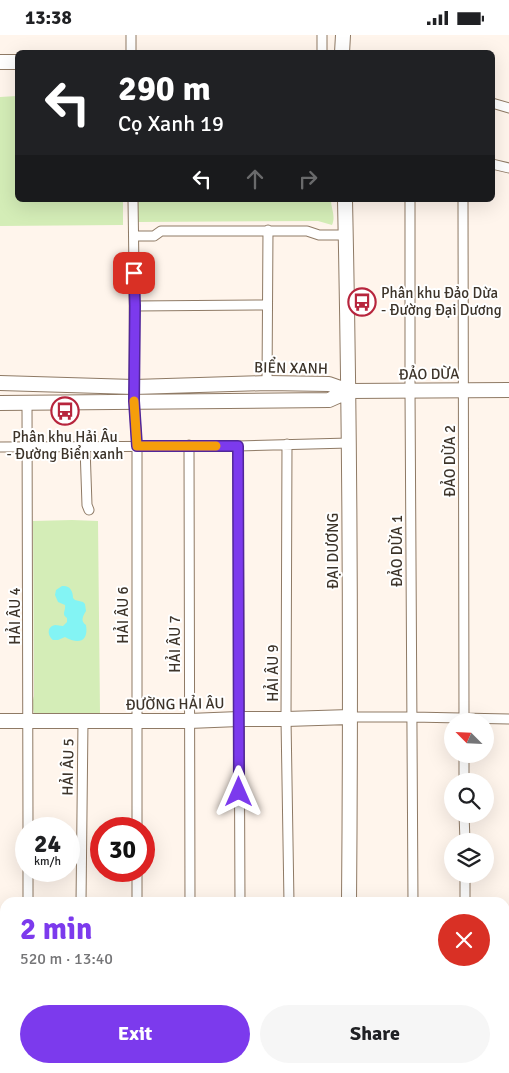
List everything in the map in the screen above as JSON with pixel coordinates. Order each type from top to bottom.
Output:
[{"type":"street","points":[[131,35],[131,50]]},
{"type":"street","points":[[322,35],[322,50]]},
{"type":"street","points":[[342,35],[342,50]]},
{"type":"street","points":[[0,62],[15,62]]},
{"type":"street","points":[[495,104],[509,108]]},
{"type":"street","points":[[495,165],[509,168]]},
{"type":"street","points":[[133,202],[134,401]]},
{"type":"street","name":"ĐẠI DƯƠNG","points":[[345,202],[349,391],[349,897]]},
{"type":"street","name":"ĐẢO DỪA 1","points":[[410,202],[413,897]]},
{"type":"street","name":"ĐẢO DỪA 2","points":[[463,202],[464,713]]},
{"type":"street","points":[[134,236],[154,236],[161,231],[307,231],[319,235],[346,235]]},
{"type":"street","points":[[267,383],[268,231]]},
{"type":"street","points":[[135,306],[267,305]]},
{"type":"street","name":"BIỂN XANH","points":[[0,383],[134,387],[267,383],[329,384],[349,391]]},
{"type":"street","name":"ĐẢO DỪA","points":[[349,391],[509,389]]},
{"type":"street","name":"BIỂN XANH","points":[[0,403],[329,400],[349,391]]},
{"type":"street","name":"HẢI ÂU 6","points":[[134,401],[137,446],[137,817]]},
{"type":"street","name":"HẢI ÂU 4","points":[[27,403],[28,817]]},
{"type":"street","points":[[0,447],[238,446],[349,443]]},
{"type":"street","name":"HẢI ÂU 9","points":[[287,444],[286,719],[289,897]]},
{"type":"street","name":"HẢI ÂU 7","points":[[189,445],[190,897]]},
{"type":"street","points":[[238,446],[240,897]]},
{"type":"street","points":[[85,447],[87,505],[89,510]]},
{"type":"street","points":[[350,717],[444,719]]},
{"type":"street","name":"ĐƯỜNG HẢI ÂU","points":[[0,721],[189,721],[350,717]]},
{"type":"street","points":[[494,719],[509,719]]},
{"type":"street","name":"HẢI ÂU 5","points":[[81,897],[83,721]]},
{"type":"street","points":[[28,882],[28,897]]},
{"type":"street","points":[[137,882],[137,897]]},
{"type":"street","points":[[465,883],[465,897]]},
{"type":"green space","points":[[15,96],[15,202],[123,202],[123,225],[0,226],[0,97]]},
{"type":"green space","points":[[138,202],[331,202],[334,219],[332,225],[318,221],[138,222]]},
{"type":"green space","points":[[33,521],[98,521],[100,714],[38,715],[34,713],[32,704],[34,696]]},
{"type":"water","points":[[62,586],[72,591],[75,600],[85,604],[86,611],[83,620],[86,625],[86,635],[84,639],[74,641],[65,637],[53,640],[49,634],[52,626],[63,626],[67,622],[64,614],[65,605],[58,602],[55,595],[56,590]]},
{"type":"slow traffic","points":[[134,401],[137,446],[216,446]]},
{"type":"place","name":"Phân khu Đảo Dừa - Đường Đại Dương","points":[[362,302]]},
{"type":"place","name":"Phân khu Hải Âu - Đường Biển xanh","points":[[65,411]]},
{"type":"route","points":[[134,273],[134,401],[137,446],[238,446],[239,792]]}]
